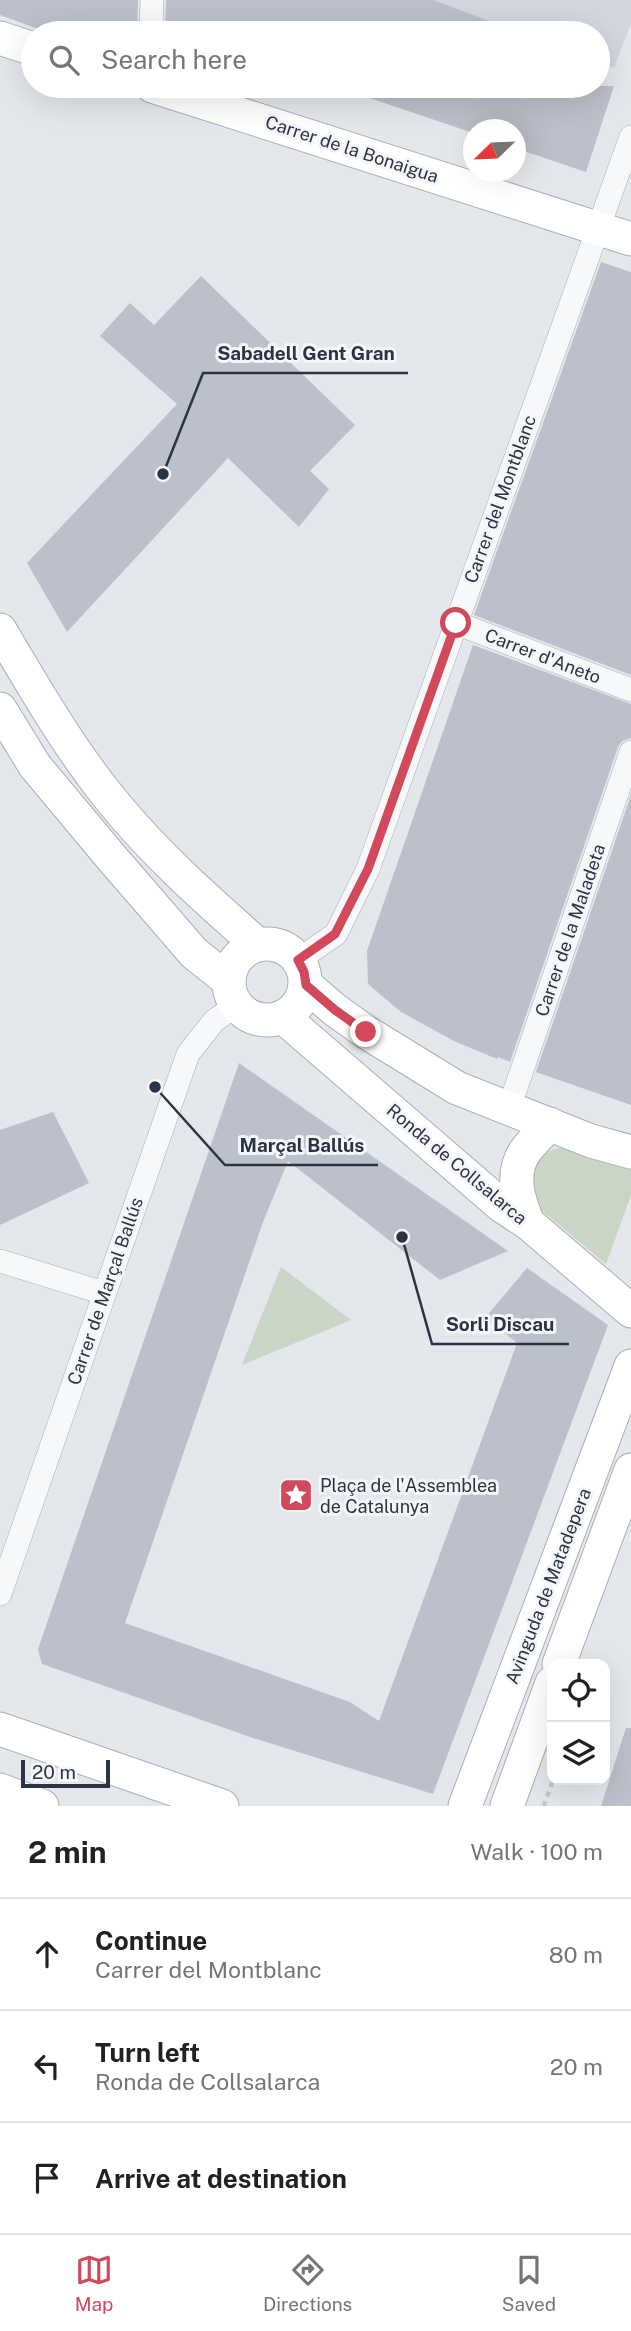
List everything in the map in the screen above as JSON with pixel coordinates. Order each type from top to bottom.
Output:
[{"type":"street","points":[[151,21],[152,0]]},
{"type":"street","points":[[0,38],[21,45]]},
{"type":"street","name":"Carrer de la Bonaigua","points":[[190,98],[631,239]]},
{"type":"street","name":"Carrer del Montblanc","points":[[302,972],[335,934],[368,869],[631,137]]},
{"type":"street","name":"Carrer d'Aneto","points":[[456,623],[631,690]]},
{"type":"street","points":[[0,630],[56,724],[112,802],[169,863],[258,945]]},
{"type":"street","points":[[0,709],[35,766],[194,953],[232,993],[245,1014],[257,1019],[283,1017],[298,1004],[302,972]]},
{"type":"street","name":"Carrer de la Maladeta","points":[[509,1108],[631,752]]},
{"type":"street","points":[[232,993],[237,958],[258,945],[269,943],[281,946],[290,951],[302,972],[335,1010],[457,1088],[591,1141],[631,1152]]},
{"type":"street","name":"Carrer de Marçal Ballús","points":[[0,1594],[188,1054],[232,993]]},
{"type":"street","name":"Ronda de Collsalarca","points":[[283,1017],[502,1206],[528,1223],[631,1311]]},
{"type":"street","points":[[528,1223],[517,1194],[518,1170],[523,1154],[550,1124]]},
{"type":"street","points":[[0,1261],[104,1293]]},
{"type":"street","name":"Avinguda de Matadepera","points":[[466,1806],[631,1366]]},
{"type":"street","name":"Avinguda de Matadepera","points":[[561,1659],[631,1470]]},
{"type":"street","points":[[507,1806],[547,1697]]},
{"type":"street","points":[[0,1729],[222,1806]]},
{"type":"street","points":[[0,1790],[42,1806]]},
{"type":"path","points":[[544,1806],[552,1785]]},
{"type":"shaded area","points":[[434,0],[631,0],[631,23],[614,68],[610,66],[610,21],[490,21]]},
{"type":"green space","points":[[565,1147],[631,1168],[631,1195],[606,1264],[541,1210],[536,1200],[533,1176],[537,1163],[545,1154]]},
{"type":"green space","points":[[281,1267],[351,1320],[242,1365]]},
{"type":"building","points":[[0,0],[138,0],[137,21],[21,23],[0,15]]},
{"type":"building","points":[[166,0],[434,0],[490,21],[165,21]]},
{"type":"building","points":[[610,86],[614,86],[586,172],[526,152],[526,119],[463,119],[463,130],[370,98],[610,98]]},
{"type":"building","points":[[601,262],[631,272],[631,675],[474,615]]},
{"type":"building","points":[[201,276],[355,425],[310,471],[329,489],[299,527],[228,458],[67,632],[27,563],[177,404],[100,336],[130,303],[154,325]]},
{"type":"building","points":[[473,645],[631,704],[631,738],[622,741],[618,747],[510,1062],[454,1041],[401,1012],[368,984],[367,951]]},
{"type":"building","points":[[631,795],[631,1105],[536,1072]]},
{"type":"building","points":[[239,1063],[508,1251],[440,1280],[288,1161],[263,1222],[125,1623],[350,1702],[379,1721],[517,1343],[485,1318],[527,1268],[608,1325],[433,1794],[253,1738],[42,1664],[38,1649]]},
{"type":"building","points":[[53,1112],[89,1183],[0,1225],[0,1130]]},
{"type":"building","points":[[626,1728],[631,1728],[631,1806],[601,1806],[610,1785]]},
{"type":"place","name":"Sabadell Gent Gran","points":[[163,474]]},
{"type":"place","name":"Marçal Ballús","points":[[155,1087]]},
{"type":"place","name":"Sorli Discau","points":[[402,1237]]},
{"type":"place","name":"Plaça de l'Assemblea de Catalunya","points":[[296,1495]]},
{"type":"route","points":[[366,1032],[306,985],[298,960],[335,934],[368,869],[456,623]]}]
